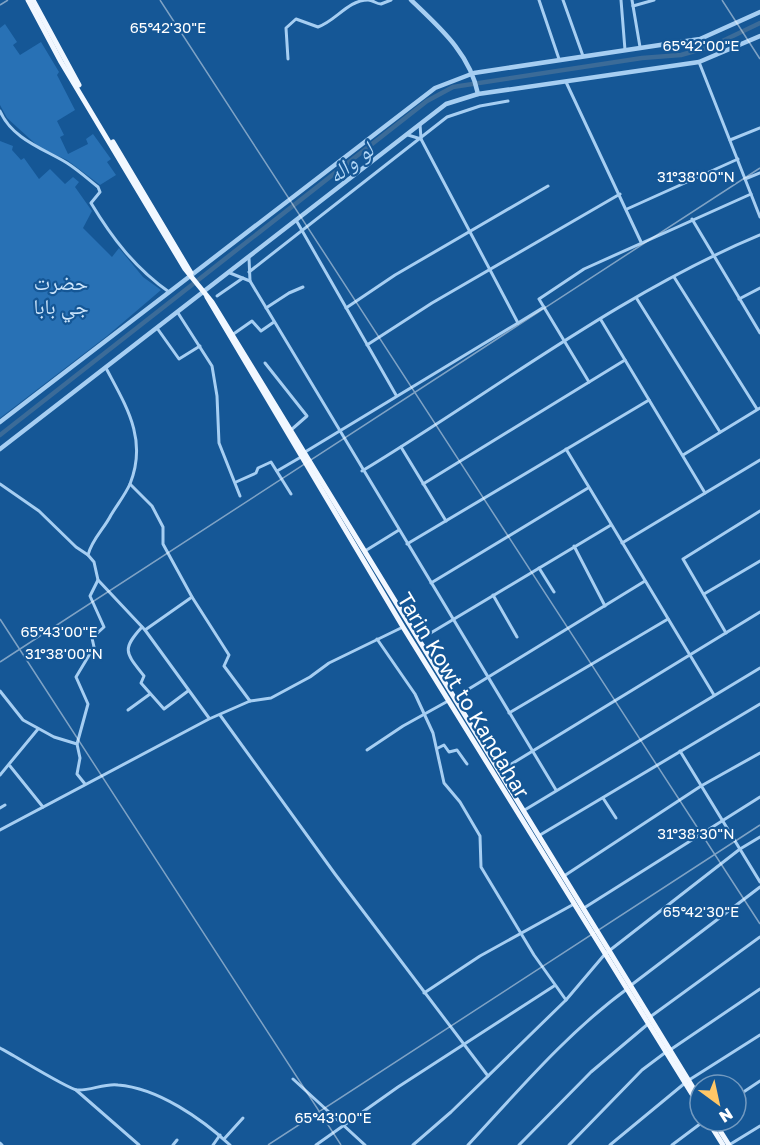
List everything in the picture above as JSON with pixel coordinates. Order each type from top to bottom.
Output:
[{"type":"main road","points":[[32,2],[185,269],[204,292]]},
{"type":"main road","name":"Tarin Kowt to Kandahar","points":[[204,292],[290,431],[302,455]]},
{"type":"main road","name":"Tarin Kowt to Kandahar","points":[[204,292],[208,303],[361,553],[403,627],[523,810],[525,821],[538,836],[607,953]]},
{"type":"main road","name":"Tarin Kowt to Kandahar","points":[[361,553],[418,641],[574,904],[687,1082]]},
{"type":"street","points":[[288,59],[286,28],[291,22],[297,19],[304,20],[318,27],[334,19],[356,1],[368,0],[381,4],[391,0]]},
{"type":"street","points":[[413,0],[449,36],[475,76],[478,91]]},
{"type":"street","points":[[539,0],[560,61]]},
{"type":"street","points":[[563,0],[584,58]]},
{"type":"street","points":[[621,0],[626,52]]},
{"type":"street","points":[[632,0],[640,49]]},
{"type":"street","points":[[633,6],[654,0]]},
{"type":"street","points":[[0,422],[435,88],[475,76],[700,39],[760,12]]},
{"type":"street","points":[[0,449],[230,273],[405,134],[447,104],[478,91],[566,82],[699,62],[760,36]]},
{"type":"street","points":[[699,62],[760,217]]},
{"type":"street","points":[[566,82],[641,242]]},
{"type":"street","points":[[249,272],[456,112],[508,101]]},
{"type":"street","points":[[0,111],[13,129],[39,150],[66,162],[98,187],[100,192],[98,197],[91,203],[107,230],[145,275],[169,292]]},
{"type":"street","points":[[420,123],[421,139],[518,323]]},
{"type":"street","points":[[730,140],[760,128]]},
{"type":"street","points":[[405,134],[421,139]]},
{"type":"street","points":[[627,209],[738,159]]},
{"type":"street","points":[[745,179],[760,173]]},
{"type":"street","points":[[346,308],[548,186]]},
{"type":"street","points":[[368,345],[620,194]]},
{"type":"street","points":[[589,382],[539,299],[575,275],[641,242],[751,194]]},
{"type":"street","points":[[692,219],[760,333]]},
{"type":"street","points":[[296,220],[396,395]]},
{"type":"street","points":[[362,471],[601,320],[713,255],[760,235]]},
{"type":"street","points":[[249,258],[250,281],[362,471],[556,790]]},
{"type":"street","points":[[230,273],[250,281]]},
{"type":"street","points":[[674,277],[759,409],[683,455]]},
{"type":"street","points":[[217,296],[243,278]]},
{"type":"street","points":[[266,308],[303,287]]},
{"type":"street","points":[[738,299],[760,288]]},
{"type":"street","points":[[637,299],[720,432]]},
{"type":"street","points":[[277,471],[396,395],[544,308]]},
{"type":"street","points":[[178,313],[212,366],[217,396],[219,443],[240,496]]},
{"type":"street","points":[[601,320],[705,493]]},
{"type":"street","points":[[232,335],[252,321],[261,331],[274,322]]},
{"type":"street","points":[[157,328],[179,359],[200,346]]},
{"type":"street","points":[[423,484],[625,360]]},
{"type":"street","points":[[265,363],[307,416],[290,431]]},
{"type":"street","points":[[88,555],[91,544],[106,526],[130,484],[138,451],[133,429],[134,419],[106,368]]},
{"type":"street","points":[[407,544],[649,400]]},
{"type":"street","points":[[401,447],[446,521]]},
{"type":"street","points":[[566,449],[714,695]]},
{"type":"street","points":[[622,543],[760,460]]},
{"type":"street","points":[[236,482],[256,473],[258,468],[270,462],[291,494]]},
{"type":"street","points":[[0,484],[39,511],[76,547],[88,555],[94,562],[98,580],[143,629],[209,718]]},
{"type":"street","points":[[130,484],[152,506],[163,527],[163,544],[192,597],[229,655],[224,666],[250,701]]},
{"type":"street","points":[[431,583],[588,488]]},
{"type":"street","points":[[726,633],[683,559],[760,511]]},
{"type":"street","points":[[418,641],[610,525]]},
{"type":"street","points":[[361,553],[399,530]]},
{"type":"street","points":[[574,546],[605,606]]},
{"type":"street","points":[[704,594],[760,561]]},
{"type":"street","points":[[538,568],[554,592]]},
{"type":"street","points":[[85,784],[77,774],[80,758],[77,744],[88,704],[76,677],[94,647],[93,636],[105,627],[90,596],[98,580]]},
{"type":"street","points":[[367,750],[645,581]]},
{"type":"street","points":[[493,595],[517,638]]},
{"type":"street","points":[[189,691],[166,709],[141,683],[144,676],[130,658],[126,648],[128,642],[143,629],[192,597]]},
{"type":"street","points":[[499,772],[760,612]]},
{"type":"street","points":[[509,713],[668,619]]},
{"type":"street","points":[[0,824],[2,829],[209,718],[250,701],[271,698],[403,627]]},
{"type":"street","points":[[377,639],[415,694],[438,748],[444,783],[460,802],[480,836],[481,867],[520,934],[554,986],[566,1000]]},
{"type":"street","points":[[523,810],[760,668]]},
{"type":"street","points":[[0,691],[23,720],[38,729],[77,744]]},
{"type":"street","points":[[128,710],[150,694]]},
{"type":"street","points":[[538,836],[760,704]]},
{"type":"street","points":[[220,715],[424,993],[488,1076]]},
{"type":"street","points":[[0,776],[38,729]]},
{"type":"street","points":[[438,748],[444,745],[449,752],[457,750],[467,764]]},
{"type":"street","points":[[680,751],[760,882]]},
{"type":"street","points":[[563,877],[701,786],[760,753]]},
{"type":"street","points":[[10,766],[43,807]]},
{"type":"street","points":[[583,909],[760,797]]},
{"type":"street","points":[[603,798],[616,818]]},
{"type":"street","points":[[0,808],[5,805]]},
{"type":"street","points":[[414,1145],[566,1000],[607,953],[740,849],[760,837]]},
{"type":"street","points":[[468,1145],[524,1083],[594,1013],[760,887]]},
{"type":"street","points":[[424,993],[574,904]]},
{"type":"street","points":[[519,1145],[591,1072],[649,1021],[760,937]]},
{"type":"street","points":[[316,1145],[554,986]]},
{"type":"street","points":[[569,1145],[642,1070],[760,989]]},
{"type":"street","points":[[610,1145],[687,1082],[760,1035]]},
{"type":"street","points":[[0,1048],[76,1090],[139,1145]]},
{"type":"street","points":[[293,1079],[365,1145]]},
{"type":"street","points":[[76,1090],[118,1084],[144,1091],[179,1106],[207,1123],[230,1145]]},
{"type":"street","points":[[224,1139],[243,1118]]},
{"type":"street","points":[[729,1145],[760,1126]]},
{"type":"street","points":[[672,1145],[689,1133]]},
{"type":"street","points":[[213,1145],[220,1135]]},
{"type":"street","points":[[173,1145],[177,1140]]},
{"type":"green space","points":[[5,24],[17,42],[13,45],[20,55],[41,42],[59,72],[57,75],[75,110],[57,121],[64,135],[60,137],[68,154],[88,144],[86,139],[93,134],[111,159],[107,162],[116,175],[100,185],[67,160],[40,148],[7,118],[0,105],[0,28]]},
{"type":"green space","name":"حضرت جي بابا","points":[[0,141],[13,146],[12,150],[21,160],[24,158],[39,179],[50,169],[65,184],[73,177],[79,182],[75,187],[92,211],[83,228],[112,257],[119,248],[143,277],[161,290],[107,336],[0,418]]},
{"type":"waterway","name":"لو واله","points":[[0,435],[427,101],[453,87],[642,58],[681,55],[712,46],[760,23]]}]
